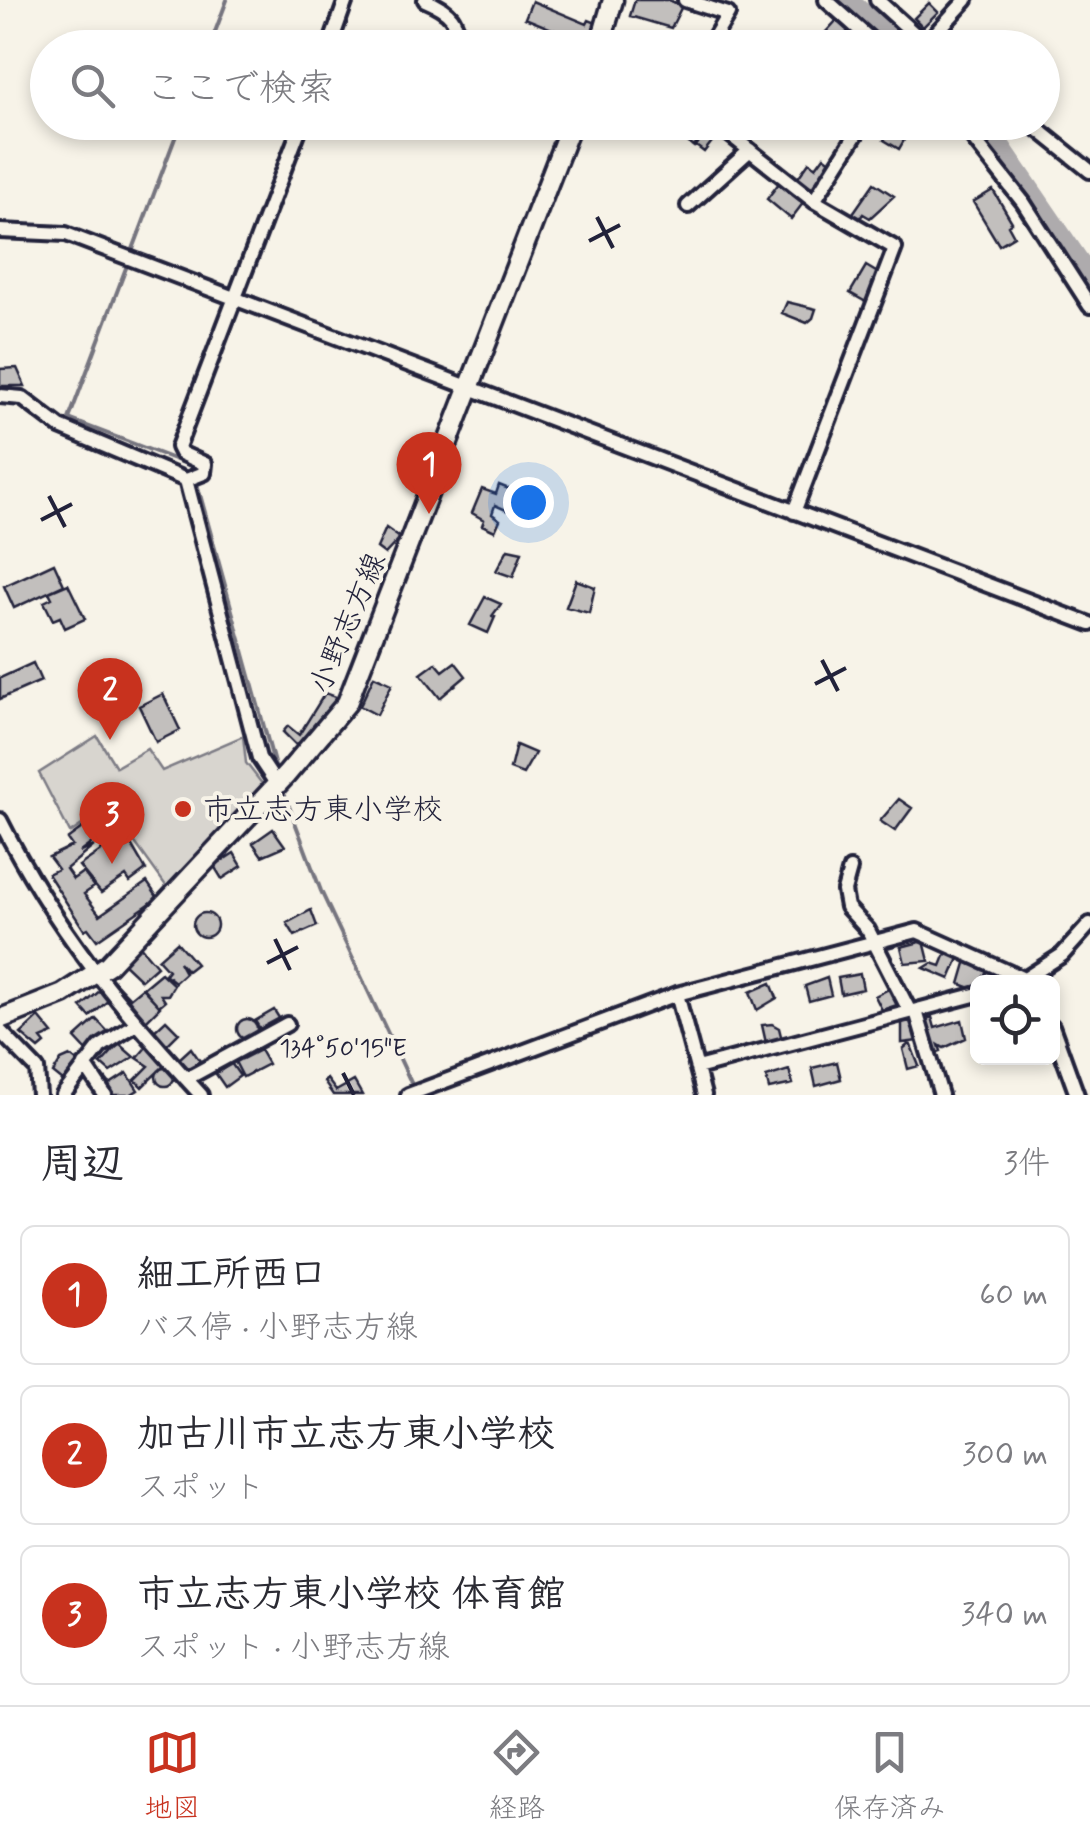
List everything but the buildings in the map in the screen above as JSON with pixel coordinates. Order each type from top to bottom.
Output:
[{"type":"main road","points":[[608,30],[613,0]]},
{"type":"main road","name":"小野志方線","points":[[0,1019],[45,1003],[96,975],[333,722],[360,677],[565,140]]},
{"type":"street","points":[[335,30],[346,0]]},
{"type":"street","points":[[424,0],[453,14],[458,30]]},
{"type":"street","points":[[685,0],[728,14],[719,30]]},
{"type":"street","points":[[826,0],[860,30]]},
{"type":"street","points":[[877,0],[909,30]]},
{"type":"street","points":[[940,30],[966,0]]},
{"type":"street","points":[[0,396],[22,398],[60,427],[186,480],[204,473],[205,464],[181,453],[178,447],[295,140]]},
{"type":"street","points":[[737,140],[814,201],[895,248],[794,512]]},
{"type":"street","points":[[814,201],[853,140]]},
{"type":"street","points":[[974,140],[1023,202],[1090,306]]},
{"type":"street","points":[[1051,140],[1090,171]]},
{"type":"street","points":[[688,206],[750,150]]},
{"type":"street","points":[[0,230],[66,234],[1090,624]]},
{"type":"street","points":[[186,480],[259,758],[282,780]]},
{"type":"street","points":[[0,820],[64,934],[136,1024],[201,1095]]},
{"type":"street","points":[[850,868],[844,900],[876,944],[913,1011],[941,1095]]},
{"type":"street","points":[[1035,975],[1062,956],[1090,924]]},
{"type":"street","points":[[408,1095],[678,994],[876,944],[904,931],[917,931],[1017,975]]},
{"type":"street","points":[[678,994],[704,1095]]},
{"type":"street","points":[[697,1068],[970,996]]},
{"type":"street","points":[[63,1095],[117,1034],[136,1024]]},
{"type":"street","points":[[186,1079],[288,1024]]},
{"type":"street","points":[[0,1031],[38,1069],[39,1095]]},
{"type":"street","points":[[1060,1044],[1081,1091]]},
{"type":"street","points":[[85,1066],[104,1095]]},
{"type":"shaded area","name":"市立志方東小学校","points":[[97,736],[116,767],[147,749],[162,771],[243,736],[246,763],[263,785],[169,890],[123,826],[132,819],[119,800],[70,833],[39,773]]},
{"type":"waterway","points":[[216,30],[227,0]]},
{"type":"waterway","points":[[848,0],[882,30]]},
{"type":"waterway","points":[[174,140],[69,419],[192,466],[193,471]]},
{"type":"waterway","points":[[996,140],[1090,277]]},
{"type":"waterway","points":[[196,480],[277,774]]},
{"type":"waterway","points":[[282,788],[321,891],[415,1091]]},
{"type":"place","name":"細工所西口","points":[[429,514]]},
{"type":"place","name":"加古川市立志方東小学校","points":[[110,740]]},
{"type":"place","name":"市立志方東小学校","points":[[183,809]]},
{"type":"place","name":"市立志方東小学校 体育館","points":[[112,864]]}]
